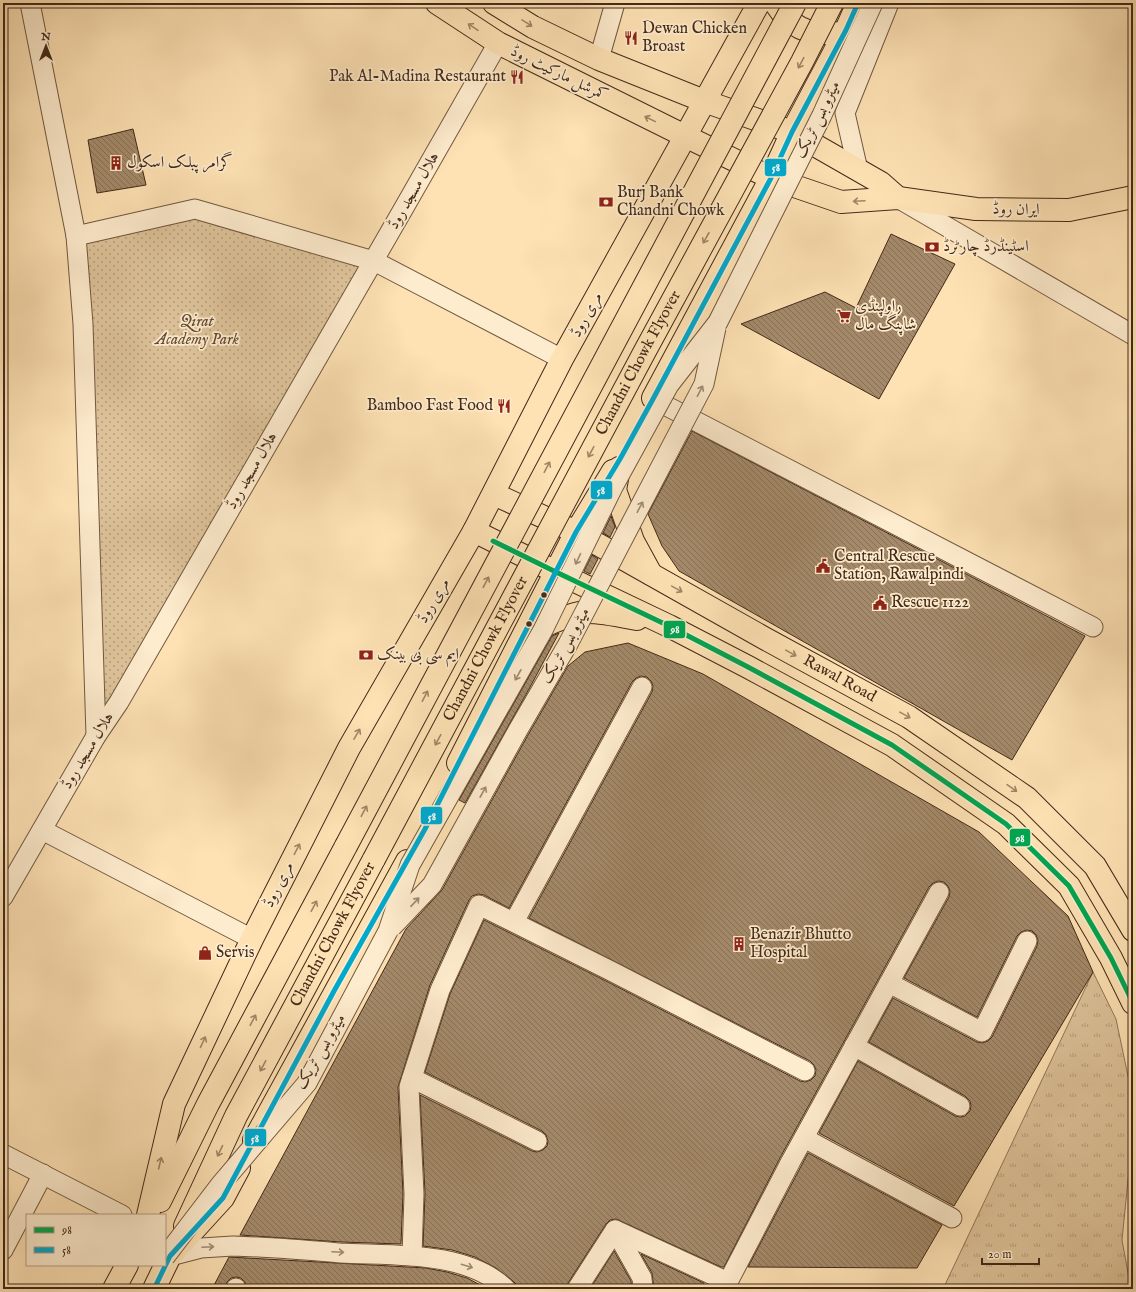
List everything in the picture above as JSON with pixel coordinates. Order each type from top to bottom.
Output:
[{"type":"main road","name":"کمرشل مارکیٹ روڈ","points":[[437,3],[498,43],[686,136]]},
{"type":"main road","name":"کمرشل مارکیٹ روڈ","points":[[494,3],[533,27],[599,59],[704,102]]},
{"type":"main road","name":"مری روڈ","points":[[148,1214],[174,1104],[252,939],[349,748],[474,531],[562,359],[759,3]]},
{"type":"main road","points":[[776,3],[781,12],[794,25],[807,31],[834,33],[846,30]]},
{"type":"main road","name":"Chandni Chowk Flyover","points":[[153,1214],[208,1104],[795,3]]},
{"type":"main road","name":"Chandni Chowk Flyover","points":[[166,1258],[236,1116],[648,344],[802,62],[832,3]]},
{"type":"main road","points":[[166,1259],[223,1198],[331,998],[425,829],[576,532],[620,459],[653,399],[770,178],[792,132],[846,30],[858,3]]},
{"type":"main road","points":[[704,102],[792,132],[881,183],[898,198]]},
{"type":"main road","name":"ایران روڈ","points":[[686,136],[770,178],[841,202],[898,198],[976,209],[1069,210],[1133,197]]},
{"type":"main road","points":[[620,459],[615,490],[633,541],[651,574]]},
{"type":"main road","name":"Rawal Road","points":[[494,494],[576,532],[764,638],[909,717],[1027,798],[1095,866],[1133,930]]},
{"type":"main road","name":"Rawal Road","points":[[474,531],[669,626],[892,745],[1006,824],[1069,886],[1112,958],[1133,1003]]},
{"type":"main road","points":[[524,634],[557,620],[586,612],[619,615],[669,626]]},
{"type":"main road","points":[[114,1289],[126,1266]]},
{"type":"main road","points":[[154,1289],[163,1266]]},
{"type":"street","points":[[30,3],[76,236],[83,324],[96,736]]},
{"type":"street","points":[[599,59],[616,3]]},
{"type":"street","name":"میٹرو بس ٹریک","points":[[166,1259],[220,1185],[307,1083],[388,931],[410,865],[543,630],[617,480],[669,385],[718,322],[822,115],[873,3]]},
{"type":"street","points":[[858,170],[845,113],[889,3]]},
{"type":"street","name":"ہلال مسجد روڈ","points":[[3,898],[96,736],[119,702],[498,43]]},
{"type":"street","points":[[898,198],[1133,335]]},
{"type":"street","points":[[76,236],[195,209],[374,261],[562,359]]},
{"type":"street","name":"میٹرو بس ٹریک","points":[[388,931],[432,885],[518,730],[568,644],[704,384],[718,322]]},
{"type":"street","points":[[653,399],[1093,626]]},
{"type":"street","points":[[514,922],[642,687]]},
{"type":"street","points":[[42,830],[252,939]]},
{"type":"street","points":[[615,1230],[728,1282],[804,1138],[939,892]]},
{"type":"street","points":[[412,1256],[414,1194],[409,1087],[440,990],[479,905],[805,1071]]},
{"type":"street","points":[[889,983],[982,1032],[1028,941]]},
{"type":"street","points":[[854,1046],[960,1106]]},
{"type":"street","points":[[412,1078],[537,1141]]},
{"type":"street","points":[[804,1138],[952,1218]]},
{"type":"street","points":[[3,1154],[120,1214]]},
{"type":"street","points":[[3,1250],[43,1174]]},
{"type":"street","points":[[576,1289],[615,1230]]},
{"type":"street","points":[[615,1230],[642,1278],[643,1289]]},
{"type":"street","points":[[166,1260],[201,1248],[233,1246],[434,1257],[477,1269],[499,1282],[506,1289]]},
{"type":"street","name":"میٹرو بس ٹریک","points":[[145,1289],[161,1266]]},
{"type":"green space","name":"Qirat Academy Park","points":[[195,209],[374,261],[96,736],[76,236]]},
{"type":"green space","points":[[1093,972],[1116,1019],[1133,1100],[1133,1130],[1122,1240],[1131,1289],[943,1289]]},
{"type":"building","name":"گرامر پبلک اسکول","points":[[133,129],[146,185],[97,193],[88,140]]},
{"type":"building","name":"راولپنڈی شاپنگ مال","points":[[891,234],[955,264],[879,399],[741,324],[825,292],[856,308]]},
{"type":"building","name":"Rescue 1122","points":[[692,431],[1085,636],[1012,760],[679,571],[662,546],[648,514]]},
{"type":"building","points":[[611,516],[615,527],[610,537],[603,533]]},
{"type":"building","points":[[592,555],[598,559],[590,574],[584,571]]},
{"type":"building","points":[[559,633],[465,803],[459,800],[552,636]]},
{"type":"building","name":"Benazir Bhutto Hospital","points":[[628,643],[703,674],[979,832],[1068,916],[1093,972],[954,1206],[819,1133],[858,1061],[955,1116],[965,1116],[970,1111],[970,1101],[965,1096],[869,1042],[893,998],[977,1042],[982,1043],[988,1041],[992,1037],[1037,946],[1038,940],[1032,931],[1027,930],[1021,932],[1017,936],[977,1017],[904,978],[949,897],[950,891],[948,886],[944,882],[938,881],[929,887],[781,1156],[724,1267],[721,1267],[616,1219],[610,1220],[606,1224],[568,1283],[566,1289],[517,1289],[516,1284],[513,1281],[496,1268],[475,1257],[452,1250],[423,1246],[425,1193],[420,1095],[532,1151],[537,1152],[543,1150],[547,1146],[548,1141],[546,1135],[542,1131],[425,1072],[450,994],[484,920],[800,1081],[805,1082],[811,1080],[815,1076],[816,1070],[810,1061],[529,918],[652,692],[653,686],[651,681],[647,677],[641,676],[632,682],[509,908],[484,895],[478,894],[472,896],[430,985],[398,1087],[403,1194],[401,1244],[341,1242],[240,1235],[406,929],[442,890],[568,666],[585,652]]},
{"type":"building","points":[[808,1153],[942,1225],[917,1268],[748,1267]]},
{"type":"building","points":[[614,1251],[631,1281],[632,1289],[590,1289]]},
{"type":"building","points":[[641,1254],[704,1283],[704,1289],[654,1289],[652,1273]]},
{"type":"building","points":[[229,1257],[426,1268],[467,1278],[488,1289],[247,1289],[245,1282],[241,1278],[236,1277],[231,1278],[227,1282],[225,1289],[212,1289]]},
{"type":"transit line","name":"58","points":[[166,1264],[170,1256],[223,1198],[334,991],[425,829],[576,532],[620,459],[771,178],[792,132],[846,30],[858,3]]},
{"type":"transit line","name":"98","points":[[493,541],[669,626],[892,745],[1006,824],[1069,886],[1111,958],[1133,1003]]},
{"type":"transit line","name":"58","points":[[154,1289],[165,1266]]},
{"type":"place","name":"Dewan Chicken Broast","points":[[631,38]]},
{"type":"place","name":"Pak Al-Madina Restaurant","points":[[517,77]]},
{"type":"place","name":"گرامر پبلک اسکول","points":[[116,163]]},
{"type":"place","name":"Burj Bank Chandni Chowk","points":[[606,202]]},
{"type":"place","name":"اسٹینڈرڈ چارٹرڈ","points":[[932,247]]},
{"type":"place","name":"راولپنڈی شاپنگ مال","points":[[844,316]]},
{"type":"place","name":"Bamboo Fast Food","points":[[504,406]]},
{"type":"place","name":"Central Rescue Station, Rawalpindi","points":[[823,566]]},
{"type":"place","name":"Rescue 1122","points":[[880,603]]},
{"type":"place","name":"ایم سی بی بینک","points":[[366,655]]},
{"type":"place","name":"Benazir Bhutto Hospital","points":[[739,944]]},
{"type":"place","name":"Servis","points":[[205,953]]}]
